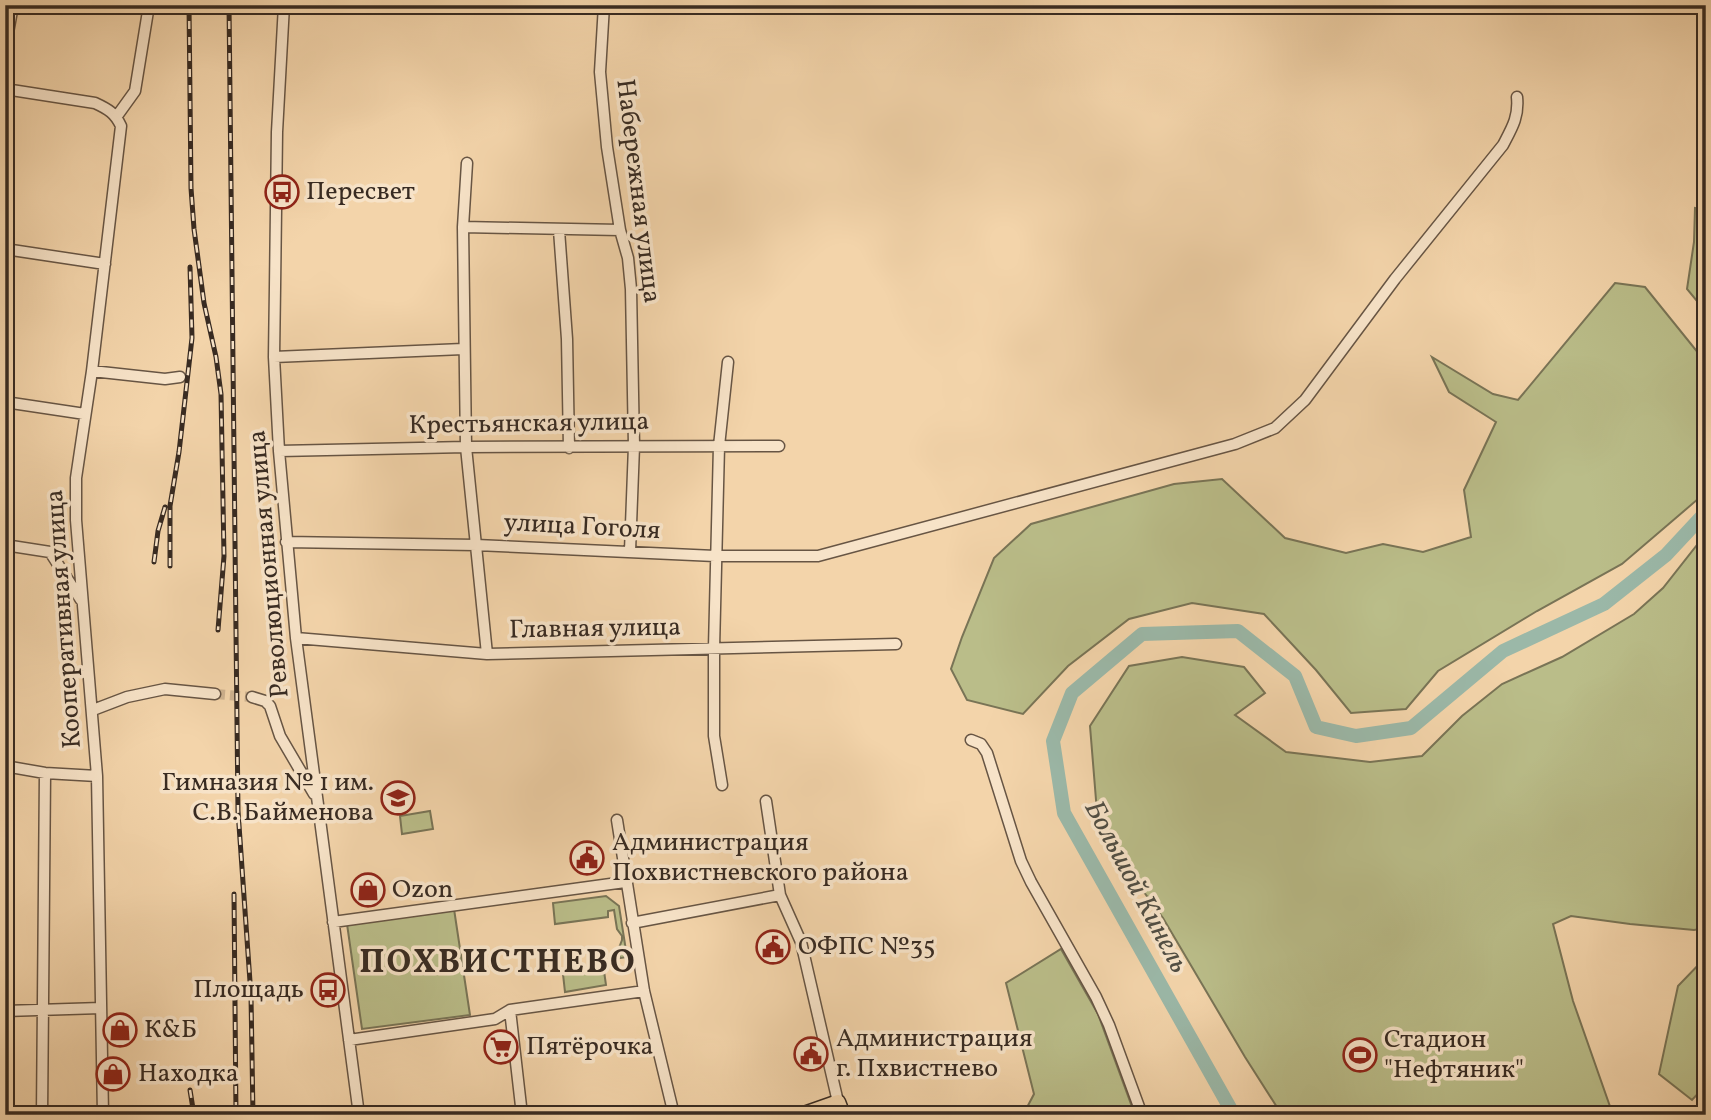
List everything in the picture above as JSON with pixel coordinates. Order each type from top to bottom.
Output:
[{"type":"main road","points":[[801,1115],[841,1108]]},
{"type":"street","points":[[5,49],[13,5]]},
{"type":"street","points":[[5,89],[95,103],[117,116],[135,91],[149,5]]},
{"type":"street","name":"Революционная улица","points":[[285,5],[277,132],[274,357],[279,451],[296,638],[359,1115]]},
{"type":"street","name":"Набережная улица","points":[[604,5],[600,72],[607,147],[620,230],[628,258],[631,289],[635,446],[630,551]]},
{"type":"street","name":"улица Гоголя","points":[[286,542],[476,545],[715,556],[818,556],[1235,444],[1275,428],[1305,400],[1395,279],[1503,145],[1518,110],[1517,96]]},
{"type":"street","name":"Кооперативная улица","points":[[103,1115],[97,776],[76,520],[76,478],[92,371],[120,138],[121,126],[117,116]]},
{"type":"street","points":[[467,163],[463,228],[466,447],[487,654]]},
{"type":"street","points":[[463,228],[620,230]]},
{"type":"street","points":[[559,230],[567,339],[569,447]]},
{"type":"street","points":[[5,249],[105,264]]},
{"type":"street","points":[[274,357],[464,349]]},
{"type":"street","points":[[722,785],[714,736],[713,648],[719,446],[728,362]]},
{"type":"street","points":[[92,371],[166,379],[180,377]]},
{"type":"street","points":[[5,402],[85,414]]},
{"type":"street","name":"Крестьянская улица","points":[[279,451],[466,447],[779,446]]},
{"type":"street","points":[[5,545],[50,552],[83,604]]},
{"type":"street","name":"Главная улица","points":[[296,638],[487,654],[896,644]]},
{"type":"street","points":[[93,710],[127,697],[165,689],[215,694]]},
{"type":"street","points":[[252,697],[265,701],[270,706],[280,736],[317,799]]},
{"type":"street","points":[[971,740],[981,744],[987,753],[1021,861],[1109,1025],[1142,1115]]},
{"type":"street","points":[[5,766],[45,773],[97,776]]},
{"type":"street","points":[[42,1115],[45,773]]},
{"type":"street","points":[[766,801],[780,895],[801,942],[841,1108]]},
{"type":"street","points":[[617,820],[644,991],[674,1115]]},
{"type":"street","points":[[333,922],[625,882]]},
{"type":"street","points":[[632,923],[780,895]]},
{"type":"street","points":[[349,1040],[495,1019],[510,1010],[644,991]]},
{"type":"street","points":[[5,1011],[101,1008]]},
{"type":"street","points":[[510,1010],[522,1115]]},
{"type":"green space","points":[[1695,208],[1706,210],[1706,312],[1687,289],[1694,242]]},
{"type":"green space","points":[[1615,283],[1645,287],[1699,354],[1706,359],[1706,479],[1698,499],[1622,564],[1537,611],[1438,671],[1406,709],[1351,713],[1264,614],[1192,603],[1129,619],[1068,666],[1023,714],[967,700],[951,669],[962,637],[994,558],[1031,524],[1174,484],[1222,479],[1285,538],[1346,553],[1383,544],[1423,552],[1471,537],[1464,490],[1496,422],[1449,392],[1432,357],[1493,394],[1518,400]]},
{"type":"green space","points":[[1706,537],[1706,928],[1694,930],[1571,916],[1553,924],[1573,1001],[1613,1115],[1282,1115],[1163,918],[1116,854],[1097,812],[1090,726],[1129,666],[1182,657],[1244,667],[1265,693],[1235,715],[1286,752],[1370,762],[1422,756],[1462,716],[1502,684],[1562,657],[1634,614],[1663,588]]},
{"type":"green space","points":[[430,811],[433,829],[402,834],[400,816]]},
{"type":"green space","points":[[606,896],[619,906],[627,957],[620,958],[622,936],[617,929],[614,910],[608,911],[608,917],[555,924],[553,903]]},
{"type":"green space","points":[[454,909],[470,1015],[362,1029],[347,924]]},
{"type":"green space","points":[[1061,949],[1098,1014],[1135,1115],[1023,1115],[1034,1094],[1006,983]]},
{"type":"green space","points":[[1706,957],[1706,1085],[1692,1100],[1659,1074],[1678,986]]},
{"type":"green space","points":[[600,969],[604,971],[606,985],[565,992],[563,974]]},
{"type":"waterway","name":"Большой Кинель","points":[[1234,1115],[1064,813],[1053,741],[1072,693],[1142,634],[1238,631],[1295,676],[1316,727],[1356,736],[1411,728],[1503,651],[1604,604],[1666,555],[1706,512]]},
{"type":"tunnel","points":[[215,694],[252,697]]},
{"type":"railway","points":[[189,5],[194,229],[221,394],[224,556],[218,630]]},
{"type":"railway","points":[[229,5],[238,811],[251,996],[253,1115]]},
{"type":"railway","points":[[170,566],[170,506],[192,338],[190,267]]},
{"type":"railway","points":[[154,562],[158,531],[165,507]]},
{"type":"railway","points":[[234,894],[236,1115]]},
{"type":"railway","points":[[190,1090],[194,1115]]},
{"type":"place","name":"Пересвет","points":[[282,192]]},
{"type":"place","name":"Гимназия № 1 им. С.В. Байменова","points":[[398,798]]},
{"type":"place","name":"Администрация Похвистневского района","points":[[587,858]]},
{"type":"place","name":"Ozon","points":[[368,890]]},
{"type":"place","name":"ОФПС №35","points":[[773,947]]},
{"type":"place","name":"Площадь","points":[[328,990]]},
{"type":"place","name":"К&Б","points":[[120,1030]]},
{"type":"place","name":"Пятёрочка","points":[[501,1047]]},
{"type":"place","name":"Администрация г. Пхвистнево","points":[[811,1054]]},
{"type":"place","name":"Стадион \"Нефтяник\"","points":[[1360,1055]]},
{"type":"place","name":"Находка","points":[[113,1074]]},
{"type":"district","name":"ПОХВИСТНЕВО","points":[[498,964]]}]
